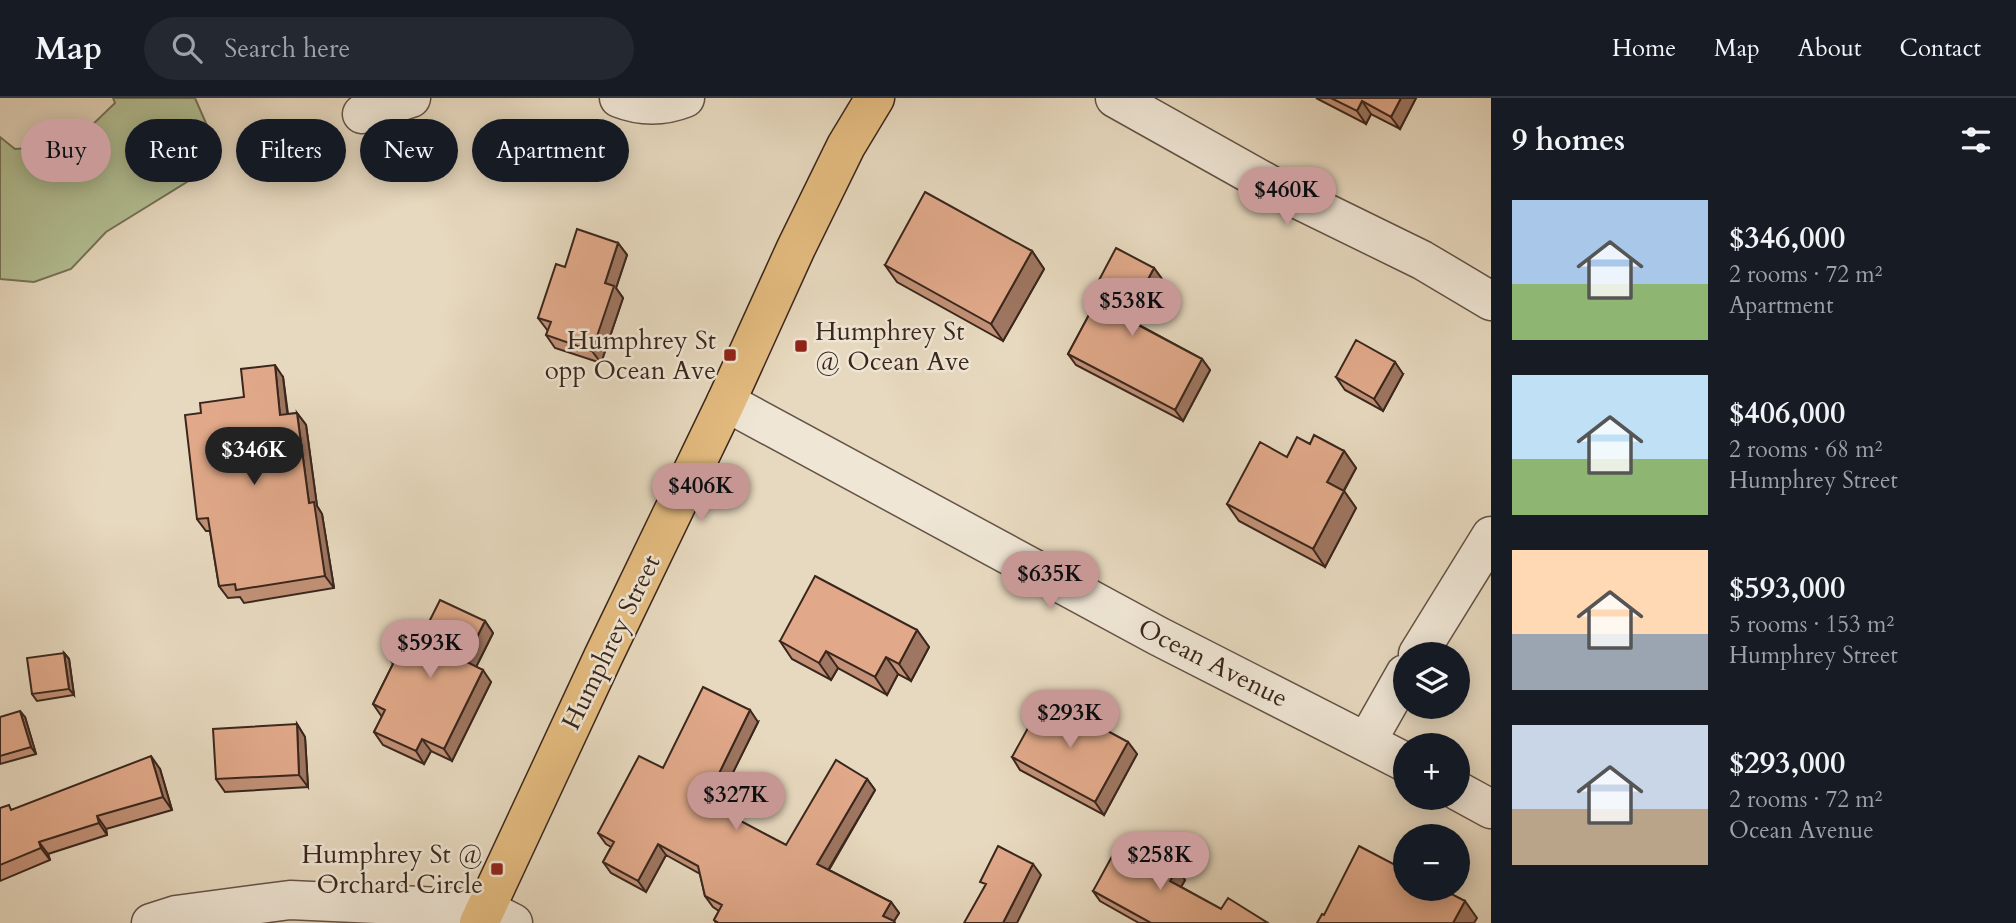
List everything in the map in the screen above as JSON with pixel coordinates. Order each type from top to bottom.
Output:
[{"type":"main road","name":"Humphrey Street","points":[[492,918],[603,657],[726,402],[796,248],[846,146],[875,98]]},
{"type":"street","points":[[362,114],[411,98]]},
{"type":"street","points":[[619,98],[653,106],[685,98]]},
{"type":"street","points":[[1115,98],[1281,191],[1422,260],[1491,301]]},
{"type":"street","name":"Ocean Avenue","points":[[726,402],[1158,636],[1393,755]]},
{"type":"street","points":[[1425,642],[1491,536]]},
{"type":"street","points":[[1367,741],[1393,695]]},
{"type":"street","points":[[1470,798],[1491,809]]},
{"type":"street","points":[[151,923],[176,915],[290,900],[492,918]]},
{"type":"green space","points":[[113,98],[195,98],[204,119],[125,119],[125,182],[187,182],[106,232],[71,269],[34,282],[0,279],[0,137],[15,149],[21,149],[21,182],[111,182],[111,119],[98,119],[115,103]]},
{"type":"building","points":[[1331,98],[1401,98],[1391,117],[1362,101],[1357,111]]},
{"type":"building","points":[[925,192],[1032,251],[991,324],[885,265]]},
{"type":"building","points":[[577,229],[618,243],[605,283],[614,286],[592,351],[546,335],[551,322],[538,318],[556,264],[565,267]]},
{"type":"building","points":[[1116,248],[1154,268],[1127,319],[1202,359],[1175,410],[1068,354],[1105,285],[1098,282]]},
{"type":"building","points":[[1356,340],[1395,362],[1374,399],[1336,377]]},
{"type":"building","points":[[275,365],[280,415],[297,413],[309,503],[314,502],[325,576],[236,590],[235,584],[219,586],[208,518],[197,519],[185,415],[201,413],[200,403],[244,397],[241,369]]},
{"type":"building","points":[[1314,435],[1344,451],[1327,482],[1344,491],[1313,549],[1227,504],[1260,442],[1287,457],[1297,437],[1310,444]]},
{"type":"building","points":[[815,576],[917,630],[899,664],[886,657],[875,677],[826,651],[819,663],[780,641]]},
{"type":"building","points":[[440,600],[485,621],[465,661],[483,670],[444,749],[422,739],[416,751],[374,732],[385,710],[373,704],[395,660],[389,657],[402,629],[421,638]]},
{"type":"building","points":[[64,653],[69,689],[32,694],[27,658]]},
{"type":"building","points":[[703,687],[750,710],[705,802],[786,845],[836,760],[867,779],[817,864],[891,902],[883,916],[894,921],[893,923],[719,923],[714,920],[722,905],[705,896],[698,866],[658,844],[638,881],[603,862],[614,842],[598,833],[639,756],[663,768]]},
{"type":"building","points":[[1045,697],[1128,742],[1095,802],[1012,757]]},
{"type":"building","points":[[20,711],[31,747],[0,756],[0,717]]},
{"type":"building","points":[[297,724],[299,775],[216,779],[213,729]]},
{"type":"building","points":[[151,756],[163,797],[97,816],[99,823],[39,842],[41,848],[0,865],[0,808],[9,805],[11,810]]},
{"type":"building","points":[[1122,838],[1177,869],[1170,881],[1221,909],[1228,898],[1268,923],[1151,923],[1093,891]]},
{"type":"building","points":[[998,846],[1033,864],[1003,923],[964,923],[986,884],[980,882]]},
{"type":"building","points":[[1359,846],[1393,864],[1393,901],[1465,901],[1453,923],[1317,923],[1322,914],[1324,915]]},
{"type":"place","name":"Humphrey St @ Ocean Ave","points":[[801,346]]},
{"type":"place","name":"Humphrey St opp Ocean Ave","points":[[730,355]]},
{"type":"place","name":"Humphrey St @ Orchard Circle","points":[[497,869]]}]
